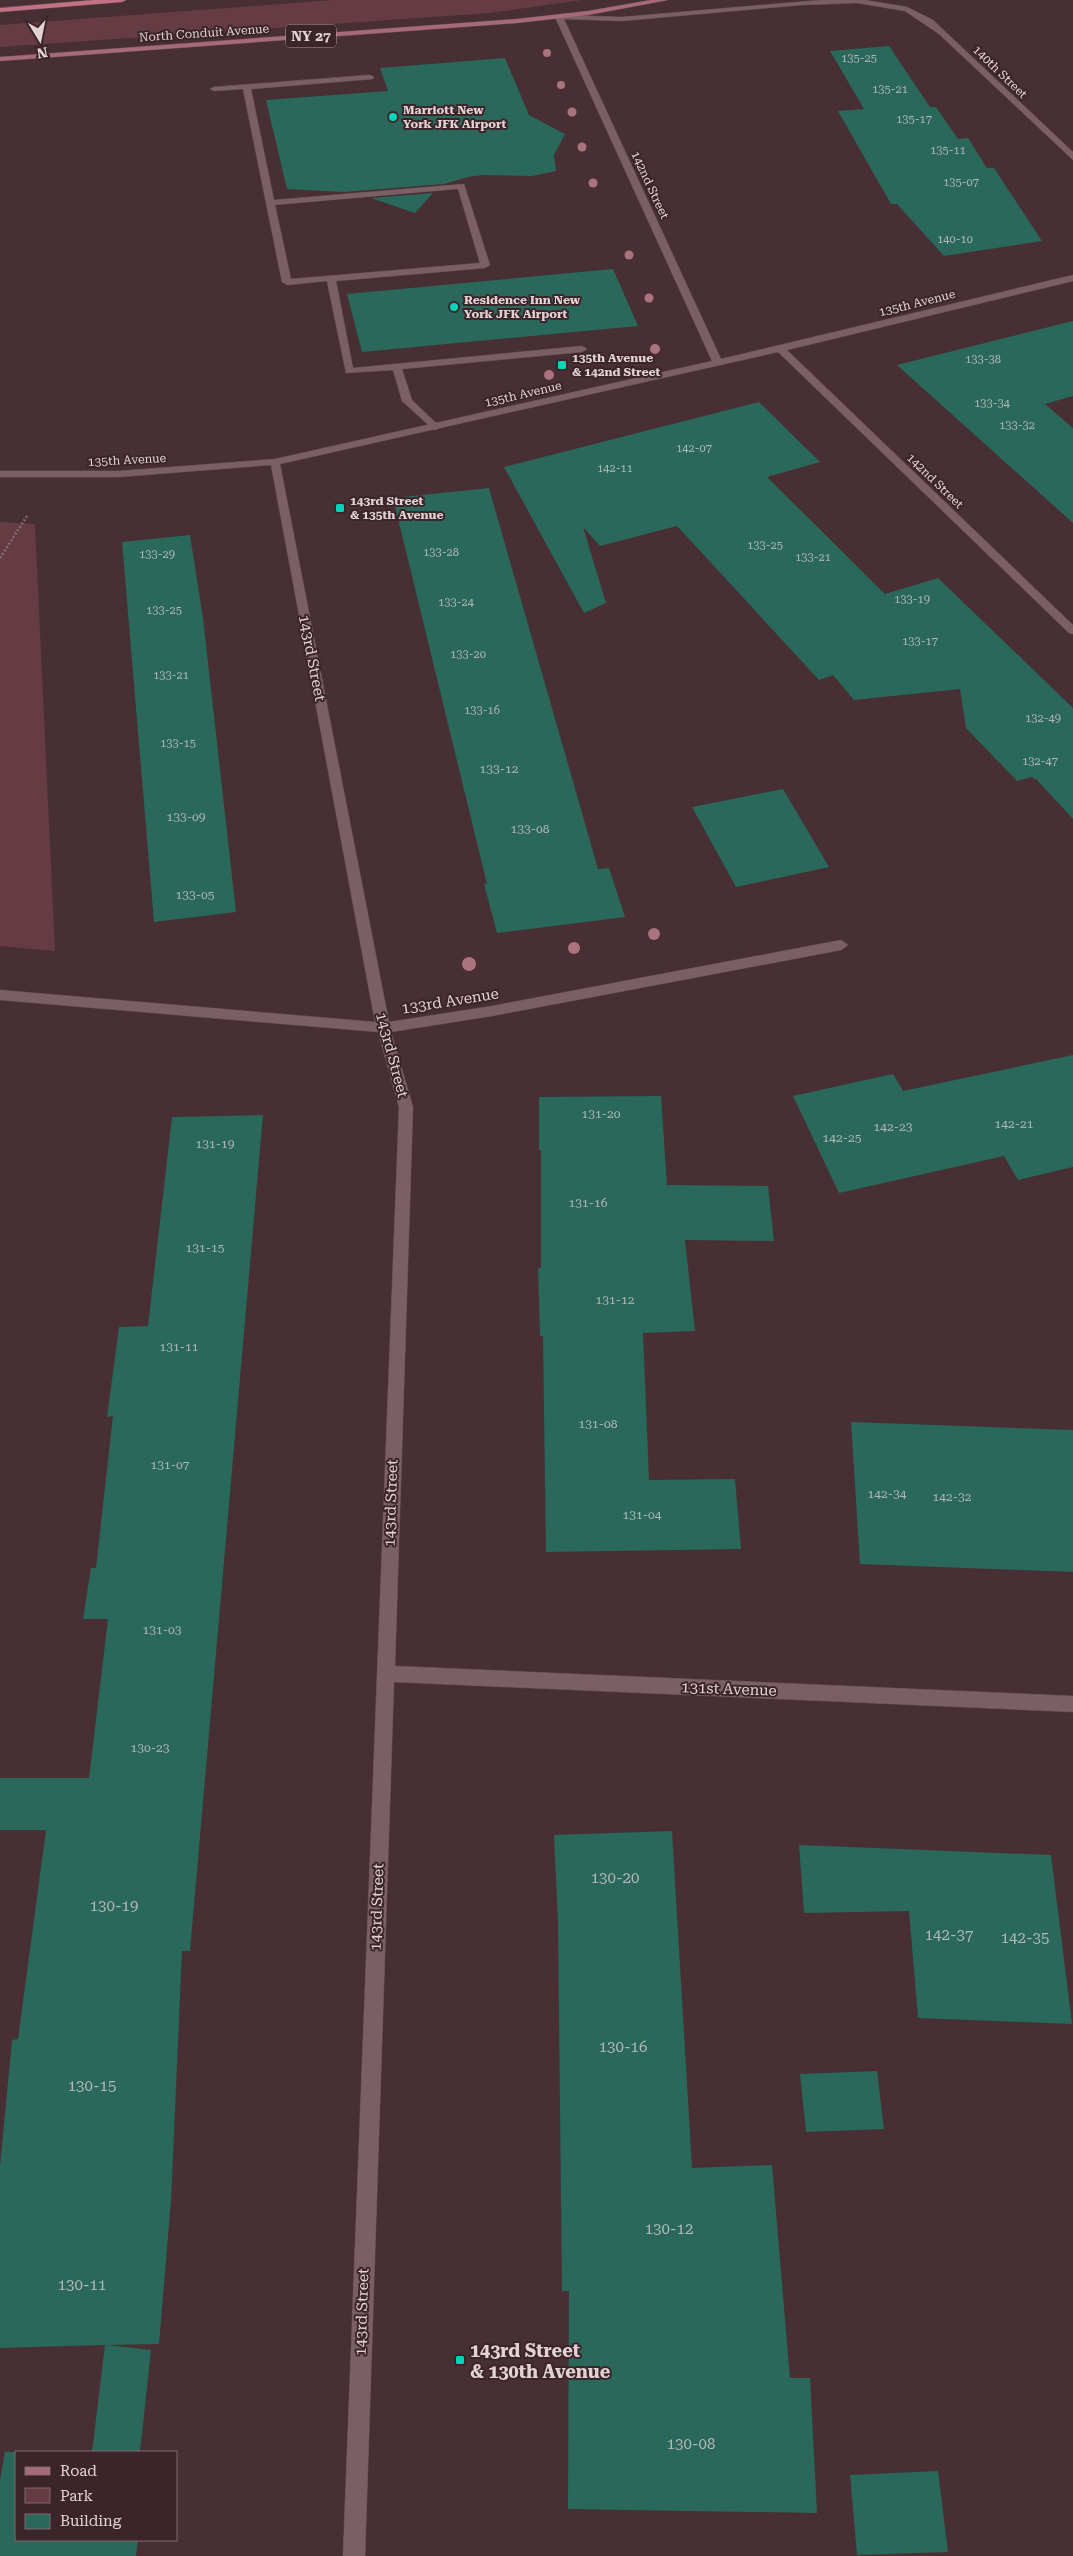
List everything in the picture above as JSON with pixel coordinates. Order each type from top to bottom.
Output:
[{"type":"highway","points":[[0,10],[122,0]]},
{"type":"main road","name":"North Conduit Avenue","points":[[0,59],[559,17],[664,0]]},
{"type":"street","name":"North Conduit Avenue","points":[[559,17],[622,19],[837,1],[877,3],[907,10]]},
{"type":"street","name":"140th Street","points":[[907,10],[930,22],[942,32],[1073,157]]},
{"type":"street","name":"142nd Street","points":[[559,17],[718,363]]},
{"type":"street","points":[[214,89],[370,77]]},
{"type":"street","points":[[246,86],[287,282],[486,265],[461,186],[272,203]]},
{"type":"street","points":[[331,278],[349,371],[582,349]]},
{"type":"street","name":"135th Avenue","points":[[0,474],[118,474],[275,462],[780,349],[1073,278]]},
{"type":"street","name":"142nd Street","points":[[780,349],[1073,631]]},
{"type":"street","points":[[397,367],[407,401],[434,427]]},
{"type":"street","name":"143rd Street","points":[[275,462],[383,1028],[406,1106],[354,2556]]},
{"type":"street","name":"133rd Avenue","points":[[0,994],[383,1028],[492,1011],[841,945]]},
{"type":"street","name":"131st Avenue","points":[[385,1674],[1073,1704]]},
{"type":"path","points":[[0,558],[27,516]]},
{"type":"green space","points":[[333,0],[582,0],[490,13],[0,47],[0,25]]},
{"type":"green space","points":[[0,522],[35,524],[55,951],[0,946]]},
{"type":"building","points":[[889,46],[930,107],[936,107],[958,139],[968,138],[987,168],[994,168],[1042,241],[944,256],[897,204],[891,204],[838,111],[864,109],[830,51]]},
{"type":"building","name":"Marriott New York JFK Airport","points":[[505,58],[529,115],[565,134],[554,155],[556,171],[532,176],[483,175],[444,184],[343,192],[287,189],[266,100],[388,91],[380,68]]},
{"type":"building","points":[[433,193],[415,213],[371,198]]},
{"type":"building","points":[[613,269],[638,326],[362,352],[347,294]]},
{"type":"building","points":[[1073,321],[1073,396],[1045,404],[1073,428],[1073,523],[897,365]]},
{"type":"building","points":[[759,402],[820,462],[767,477],[885,594],[938,578],[1073,708],[1073,819],[1037,780],[1032,777],[1017,781],[966,728],[960,689],[854,700],[833,675],[819,680],[677,526],[600,546],[583,527],[606,603],[584,613],[504,467]]},
{"type":"building","points":[[489,488],[598,869],[609,868],[625,917],[497,933],[484,884],[487,884],[393,498]]},
{"type":"building","points":[[190,535],[203,618],[236,912],[154,922],[122,542]]},
{"type":"building","points":[[783,789],[829,867],[736,887],[692,807]]},
{"type":"building","points":[[1073,1055],[1073,1167],[1018,1180],[1004,1156],[839,1193],[793,1096],[893,1074],[903,1091]]},
{"type":"building","points":[[661,1096],[667,1185],[768,1186],[774,1241],[685,1240],[695,1331],[643,1333],[649,1480],[735,1479],[741,1549],[546,1552],[543,1336],[540,1336],[538,1268],[541,1268],[539,1097]]},
{"type":"building","points":[[263,1115],[190,1951],[182,1951],[171,2201],[159,2344],[107,2345],[151,2350],[140,2451],[92,2451],[105,2345],[0,2348],[0,2166],[12,2040],[18,2039],[46,1830],[0,1830],[0,1778],[89,1778],[108,1619],[83,1619],[91,1568],[96,1568],[113,1416],[107,1417],[119,1327],[148,1326],[172,1117]]},
{"type":"building","points":[[851,1422],[1073,1430],[1073,1572],[860,1564]]},
{"type":"building","points":[[672,1831],[692,2168],[772,2165],[790,2378],[810,2378],[817,2513],[568,2509],[569,2291],[562,2291],[558,1923],[554,1835]]},
{"type":"building","points":[[799,1845],[1051,1855],[1072,2024],[918,2018],[909,1911],[804,1913]]},
{"type":"building","points":[[877,2071],[884,2129],[806,2132],[800,2074]]},
{"type":"building","points":[[5,2452],[15,2452],[15,2541],[138,2541],[136,2556],[0,2556],[0,2480]]},
{"type":"building","points":[[938,2471],[948,2552],[857,2555],[850,2475]]},
{"type":"place","name":"Marriott New York JFK Airport","points":[[393,117]]},
{"type":"place","name":"Residence Inn New York JFK Airport","points":[[454,307]]},
{"type":"place","name":"135th Avenue & 142nd Street","points":[[562,365]]},
{"type":"place","name":"143rd Street & 135th Avenue","points":[[340,508]]},
{"type":"place","name":"143rd Street & 130th Avenue","points":[[460,2360]]}]
